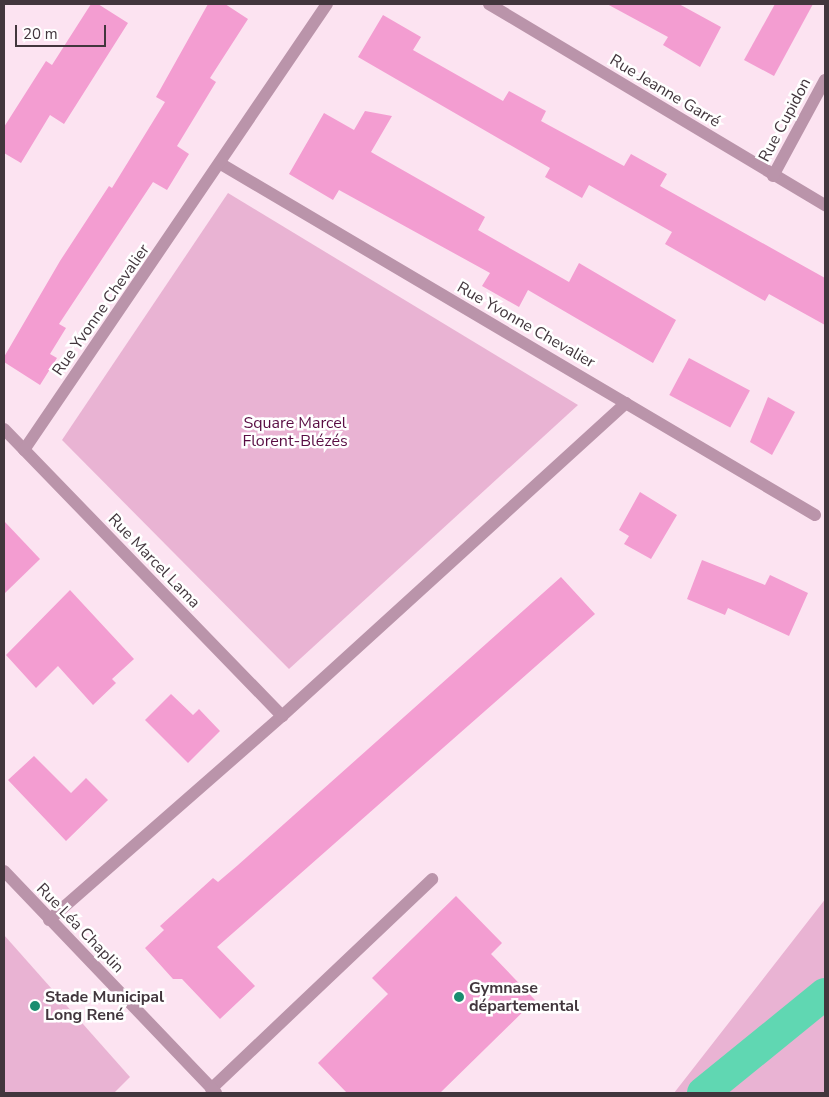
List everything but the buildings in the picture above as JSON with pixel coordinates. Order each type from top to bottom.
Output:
[{"type":"street","name":"Rue Yvonne Chevalier","points":[[24,450],[221,164],[327,4]]},
{"type":"street","name":"Rue Jeanne Garré","points":[[489,4],[773,176],[825,205]]},
{"type":"street","name":"Rue Cupidon","points":[[773,176],[825,80]]},
{"type":"street","name":"Rue Yvonne Chevalier","points":[[221,164],[815,515]]},
{"type":"street","points":[[49,920],[282,716],[626,403]]},
{"type":"street","name":"Rue Marcel Lama","points":[[4,429],[282,716]]},
{"type":"street","name":"Rue Léa Chaplin","points":[[4,871],[214,1091]]},
{"type":"street","points":[[214,1091],[432,879]]},
{"type":"green space","name":"Square Marcel Florent-Blézés","points":[[228,193],[578,405],[289,669],[62,440]]},
{"type":"green space","points":[[825,899],[825,1093],[674,1093],[823,902]]},
{"type":"green space","name":"Stade Municipal Long René","points":[[4,935],[130,1077],[114,1093],[4,1093]]},
{"type":"waterway","points":[[703,1093],[825,994]]},
{"type":"place","name":"Gymnase départemental","points":[[459,997]]},
{"type":"place","name":"Stade Municipal Long René","points":[[35,1006]]}]
